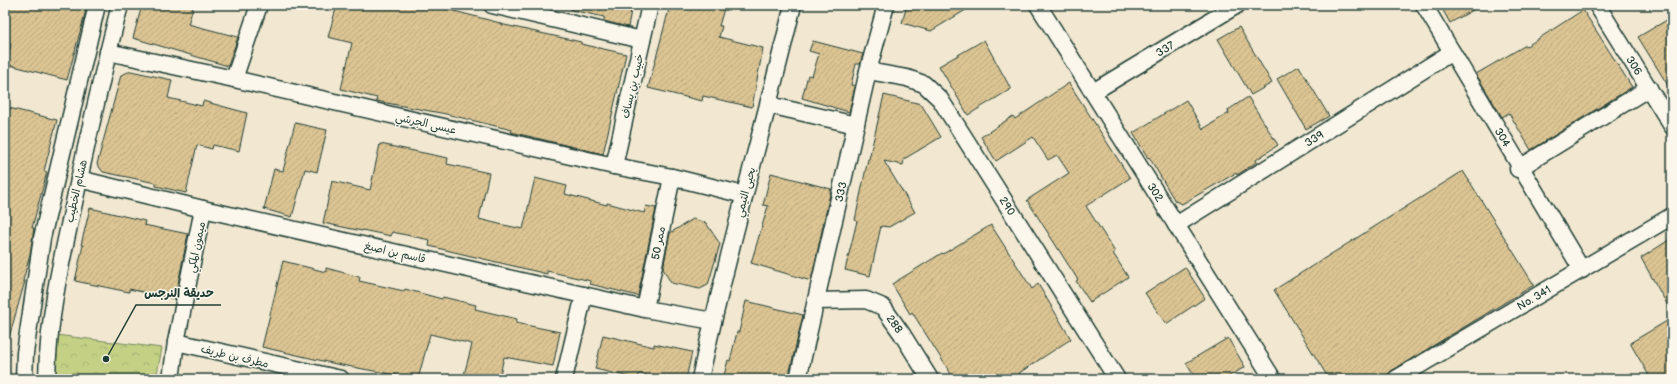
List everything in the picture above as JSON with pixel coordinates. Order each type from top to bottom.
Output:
[{"type":"street","name":"هشام الخطيب","points":[[24,379],[25,353],[42,238],[97,5]]},
{"type":"street","name":"هشام الخطيب","points":[[47,379],[47,350],[54,290],[120,5]]},
{"type":"street","points":[[234,79],[259,5]]},
{"type":"street","points":[[492,5],[642,40]]},
{"type":"street","name":"خبيب بن يساف","points":[[614,166],[650,5]]},
{"type":"street","name":"يحيى التيمي","points":[[700,379],[744,194],[769,105],[793,5]]},
{"type":"street","name":"333","points":[[798,379],[868,71],[886,5]]},
{"type":"street","name":"302","points":[[1038,5],[1273,379]]},
{"type":"street","name":"337","points":[[1093,92],[1237,5]]},
{"type":"street","name":"304","points":[[1424,5],[1582,270]]},
{"type":"street","name":"306","points":[[1597,5],[1672,126]]},
{"type":"street","name":"عيسى الجرشي","points":[[108,52],[744,194]]},
{"type":"street","name":"339","points":[[1176,224],[1452,52]]},
{"type":"street","name":"290","points":[[868,71],[907,78],[924,84],[940,99],[1117,379]]},
{"type":"street","points":[[1520,168],[1649,88]]},
{"type":"street","points":[[769,105],[856,126]]},
{"type":"street","name":"ممر 50","points":[[645,309],[672,177]]},
{"type":"street","name":"قاسم بن اصبغ","points":[[79,179],[204,209],[645,309],[713,322]]},
{"type":"street","name":"ميمون المكي","points":[[171,379],[176,342],[204,209]]},
{"type":"street","name":"No. 341","points":[[1396,379],[1672,216]]},
{"type":"street","points":[[564,379],[584,295]]},
{"type":"street","name":"288","points":[[816,301],[866,300],[883,307],[930,379]]},
{"type":"street","name":"مطرف بن طريف","points":[[176,342],[306,375],[341,379]]},
{"type":"green space","points":[[56,335],[162,348],[156,379],[51,379]]},
{"type":"building","points":[[5,5],[67,5],[86,10],[67,80],[6,64],[11,44],[5,43]]},
{"type":"building","points":[[142,5],[194,5],[188,24],[238,37],[228,66],[133,38]]},
{"type":"building","points":[[337,5],[431,5],[500,24],[581,42],[581,44],[626,54],[603,154],[511,132],[512,130],[446,114],[376,101],[377,98],[341,89],[352,43],[328,37]]},
{"type":"building","points":[[571,5],[632,5],[628,27],[604,21],[604,17],[571,10]]},
{"type":"building","points":[[670,5],[725,5],[719,26],[722,26],[719,37],[763,48],[752,107],[703,96],[702,101],[648,88]]},
{"type":"building","points":[[907,5],[974,5],[931,31],[902,23]]},
{"type":"building","points":[[1440,5],[1482,5],[1450,23]]},
{"type":"building","points":[[1583,10],[1632,87],[1531,150],[1509,113],[1502,117],[1476,74],[1526,45],[1527,46]]},
{"type":"building","points":[[1672,17],[1672,92],[1638,37]]},
{"type":"building","points":[[1239,27],[1272,83],[1251,95],[1218,39]]},
{"type":"building","points":[[984,40],[1011,89],[968,115],[939,66]]},
{"type":"building","points":[[813,41],[863,54],[860,64],[856,64],[851,85],[855,86],[849,112],[802,98],[808,75],[812,76],[819,54],[809,51]]},
{"type":"building","points":[[1299,66],[1329,116],[1306,129],[1277,79]]},
{"type":"building","points":[[131,71],[172,80],[168,98],[202,106],[203,101],[247,113],[239,151],[213,145],[212,149],[197,145],[186,193],[156,186],[156,183],[103,172],[97,164],[121,75]]},
{"type":"building","points":[[1069,83],[1130,178],[1086,206],[1115,252],[1113,253],[1128,277],[1090,302],[1076,281],[1078,280],[1027,200],[1069,173],[1057,155],[1048,160],[1033,137],[996,161],[981,137],[1013,116],[1015,119]]},
{"type":"building","points":[[884,95],[921,104],[941,137],[904,159],[903,165],[884,161],[915,212],[889,227],[881,226],[870,276],[845,270],[857,221],[855,220],[868,159]]},
{"type":"building","points":[[1248,97],[1278,145],[1256,160],[1257,162],[1237,175],[1236,173],[1182,204],[1175,201],[1133,133],[1186,100],[1203,129],[1229,113],[1228,110]]},
{"type":"building","points":[[5,107],[57,120],[44,171],[47,172],[32,228],[34,228],[30,254],[23,281],[25,281],[8,341],[5,341]]},
{"type":"building","points":[[295,123],[327,130],[317,172],[305,169],[292,217],[264,209],[274,169],[283,171]]},
{"type":"building","points":[[380,144],[448,158],[447,164],[489,173],[479,219],[499,224],[523,229],[535,178],[567,186],[565,194],[607,205],[607,203],[644,213],[646,206],[656,208],[638,296],[590,284],[591,281],[547,271],[547,274],[429,246],[430,240],[392,232],[391,236],[323,223],[332,181],[370,190]]},
{"type":"building","points":[[1463,171],[1534,285],[1391,371],[1384,379],[1329,379],[1274,290]]},
{"type":"building","points":[[771,173],[831,189],[811,281],[751,263],[768,206],[763,205]]},
{"type":"building","points":[[90,208],[145,221],[144,225],[188,234],[175,299],[129,289],[129,292],[75,281],[83,245],[81,245]]},
{"type":"building","points":[[693,219],[706,223],[720,244],[708,285],[700,289],[671,283],[663,269],[670,233]]},
{"type":"building","points":[[991,225],[1032,289],[1038,284],[1071,339],[1019,373],[1022,379],[954,379],[912,312],[910,314],[892,284]]},
{"type":"building","points":[[1672,238],[1672,313],[1641,258]]},
{"type":"building","points":[[283,261],[326,272],[326,268],[360,277],[359,281],[404,291],[405,289],[442,299],[443,297],[476,305],[475,309],[517,319],[516,323],[560,332],[553,366],[504,357],[499,379],[463,379],[472,344],[430,334],[418,379],[336,364],[262,347]]},
{"type":"building","points":[[1185,267],[1205,298],[1166,324],[1145,293]]},
{"type":"building","points":[[746,301],[803,315],[788,379],[723,379],[728,360],[730,361],[737,332],[739,332]]},
{"type":"building","points":[[1672,318],[1672,379],[1651,379],[1630,343]]},
{"type":"building","points":[[603,335],[654,347],[654,344],[692,352],[686,379],[662,379],[639,374],[638,379],[595,369]]},
{"type":"building","points":[[1228,338],[1245,367],[1224,379],[1196,379],[1186,363]]},
{"type":"place","name":"حديقة النرجس","points":[[106,359]]}]
